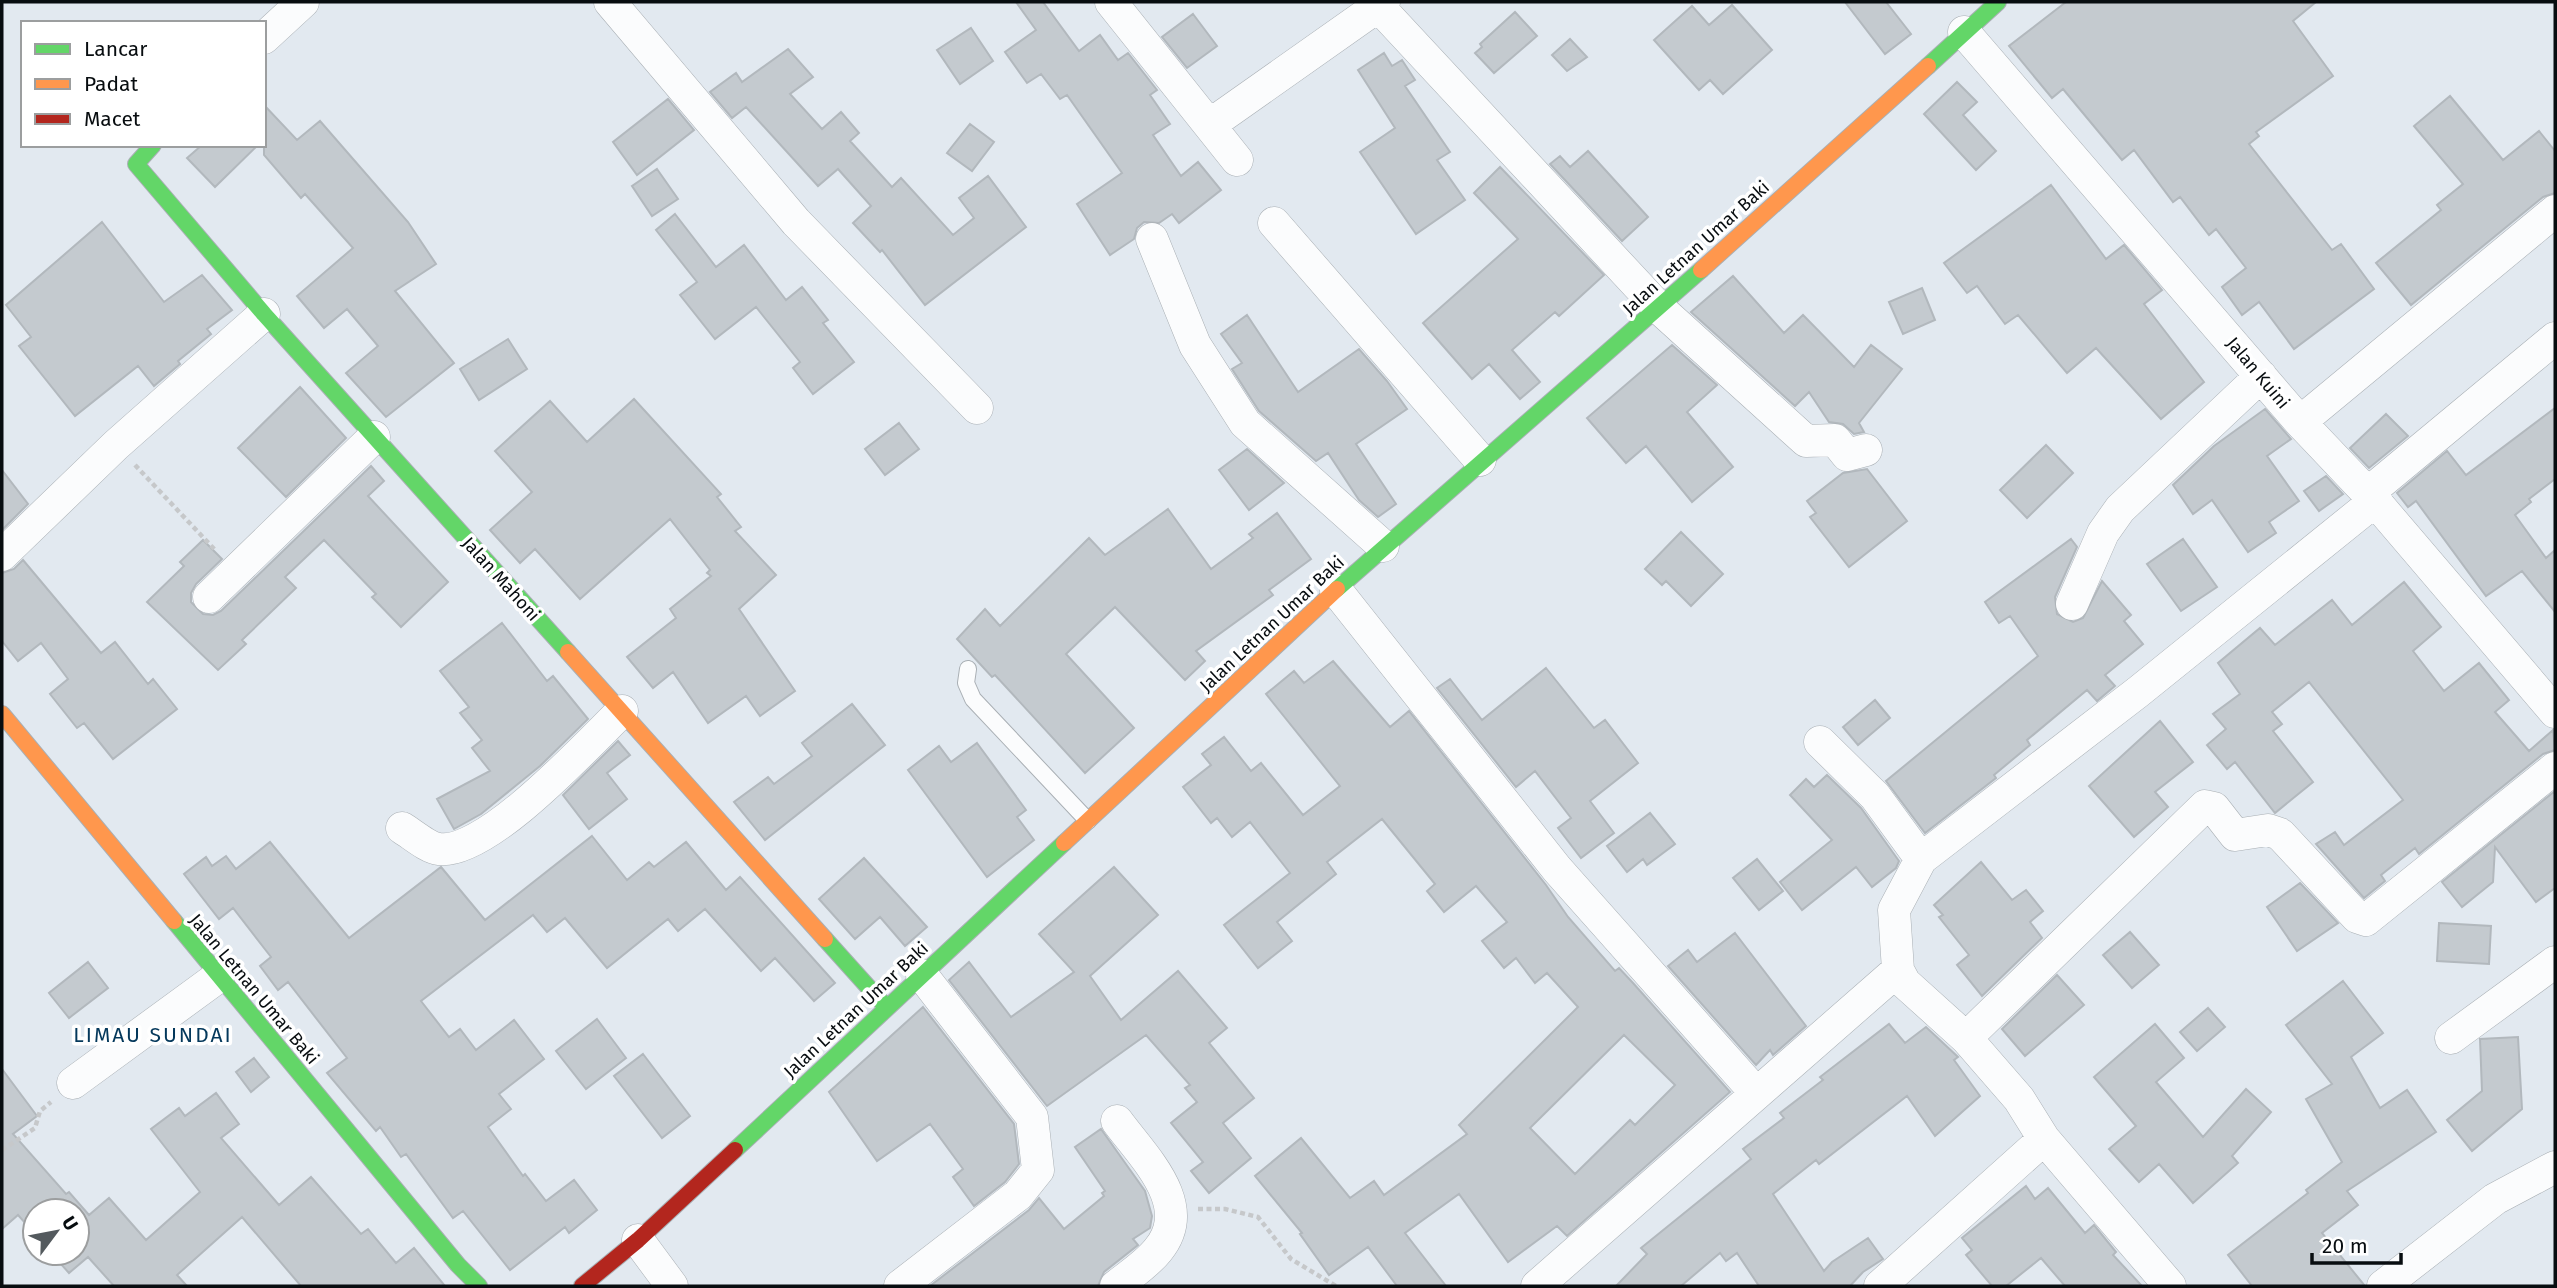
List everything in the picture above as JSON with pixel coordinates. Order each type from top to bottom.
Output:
[{"type":"street","points":[[266,36],[303,2]]},
{"type":"street","points":[[610,2],[796,222],[977,408]]},
{"type":"street","points":[[1111,2],[1211,124],[1237,160]]},
{"type":"street","name":"Jalan Letnan Umar Baki","points":[[582,1286],[638,1240],[1383,546],[1659,308],[1998,2]]},
{"type":"street","points":[[1211,124],[1381,4],[1659,308],[1807,441],[1835,440],[1847,455],[1866,450]]},
{"type":"street","name":"Jalan Kuini","points":[[1964,32],[2300,422],[2371,497],[2555,712]]},
{"type":"street","name":"Jalan Mahoni","points":[[151,147],[136,164],[264,314],[887,1008]]},
{"type":"street","points":[[2300,422],[2555,211]]},
{"type":"street","points":[[1274,223],[1480,460]]},
{"type":"street","points":[[1152,239],[1195,345],[1245,423],[1383,546]]},
{"type":"street","points":[[2,555],[116,445],[264,314]]},
{"type":"street","points":[[2170,1286],[2044,1139],[2019,1099],[1966,1038],[1905,983],[1898,970],[1894,910],[1921,859],[2138,692],[2371,497],[2555,338]]},
{"type":"street","points":[[2072,604],[2104,533],[2120,509],[2261,376]]},
{"type":"street","points":[[209,597],[374,437]]},
{"type":"street","points":[[1336,590],[1557,869],[1756,1093]]},
{"type":"street","points":[[402,828],[439,849],[465,845],[479,839],[542,789],[622,711]]},
{"type":"street","name":"Jalan Letnan Umar Baki","points":[[2,714],[458,1265],[480,1286]]},
{"type":"street","points":[[1820,742],[1875,796],[1921,859]]},
{"type":"street","points":[[1966,1038],[2205,806],[2214,808],[2235,835],[2269,830],[2280,834],[2357,917],[2366,920],[2555,768]]},
{"type":"street","points":[[2451,1038],[2555,962]]},
{"type":"street","points":[[1537,1286],[1898,970]]},
{"type":"street","points":[[900,1286],[1018,1195],[1038,1170],[1032,1117],[922,975]]},
{"type":"street","points":[[73,1083],[218,977]]},
{"type":"street","points":[[1116,1286],[1162,1245],[1172,1222],[1173,1207],[1167,1191],[1118,1121]]},
{"type":"street","points":[[1880,1286],[2044,1139]]},
{"type":"street","points":[[2383,1286],[2495,1199],[2555,1167]]},
{"type":"street","points":[[638,1240],[672,1286]]},
{"type":"lane","points":[[968,669],[966,683],[974,699],[1088,821]]},
{"type":"path","points":[[116,445],[235,572]]},
{"type":"path","points":[[2,1150],[35,1128],[40,1111],[73,1083]]},
{"type":"path","points":[[1173,1207],[1225,1209],[1258,1217],[1291,1259],[1336,1286]]},
{"type":"building","points":[[1016,2],[1043,2],[1079,51],[1100,35],[1118,60],[1128,53],[1157,90],[1150,95],[1170,124],[1153,135],[1181,176],[1198,162],[1221,190],[1179,223],[1172,214],[1159,223],[1144,222],[1137,228],[1134,239],[1110,255],[1077,204],[1122,173],[1067,95],[1060,99],[1041,74],[1027,83],[1005,52],[1036,30]]},
{"type":"building","points":[[1845,2],[1886,2],[1911,34],[1885,54]]},
{"type":"building","points":[[2066,2],[2316,2],[2293,21],[2333,76],[2256,132],[2259,136],[2249,144],[2332,250],[2341,244],[2374,289],[2294,349],[2259,302],[2242,315],[2222,287],[2246,268],[2216,229],[2209,235],[2180,197],[2173,202],[2134,150],[2122,160],[2063,89],[2052,98],[2009,46]]},
{"type":"building","points":[[1732,5],[1772,50],[1723,94],[1710,80],[1699,90],[1654,40],[1692,6],[1709,25]]},
{"type":"building","points":[[1515,12],[1537,36],[1494,73],[1475,53],[1482,47],[1480,44]]},
{"type":"building","points":[[1193,14],[1217,46],[1187,68],[1162,37]]},
{"type":"building","points":[[971,28],[993,61],[960,84],[937,50]]},
{"type":"building","points":[[1570,39],[1587,57],[1567,71],[1552,55]]},
{"type":"building","points":[[788,49],[813,77],[790,94],[822,129],[841,112],[859,133],[850,141],[892,187],[901,178],[953,235],[974,218],[959,198],[988,176],[1026,227],[925,305],[882,250],[880,252],[853,223],[871,206],[838,169],[818,186],[746,107],[732,118],[710,92],[736,73],[742,82]]},
{"type":"building","points":[[1384,53],[1392,66],[1402,60],[1415,80],[1405,86],[1450,152],[1437,160],[1465,200],[1416,234],[1360,152],[1395,128],[1358,70]]},
{"type":"building","points":[[1957,82],[1977,102],[1963,115],[1996,151],[1976,170],[1924,114]]},
{"type":"building","points":[[2450,96],[2503,160],[2539,131],[2555,151],[2555,193],[2543,197],[2411,305],[2376,263],[2441,210],[2437,205],[2463,184],[2414,126]]},
{"type":"building","points":[[668,99],[694,130],[637,175],[613,142]]},
{"type":"building","points":[[266,107],[297,140],[320,121],[408,222],[436,264],[395,291],[454,363],[386,417],[346,373],[378,346],[347,309],[324,328],[297,296],[353,248],[305,194],[301,198],[264,155]]},
{"type":"building","points":[[970,124],[994,142],[972,171],[947,153]]},
{"type":"building","points":[[200,147],[256,147],[215,187],[187,158]]},
{"type":"building","points":[[1588,151],[1648,217],[1622,241],[1550,164],[1560,156],[1570,167]]},
{"type":"building","points":[[1500,167],[1604,275],[1559,316],[1555,312],[1512,350],[1540,382],[1520,399],[1489,364],[1472,379],[1423,323],[1518,239],[1474,193]]},
{"type":"building","points":[[657,169],[678,199],[652,216],[632,186]]},
{"type":"building","points":[[2051,185],[2106,259],[2124,245],[2162,290],[2144,304],[2204,382],[2161,419],[2096,348],[2067,373],[2018,315],[2005,324],[1977,286],[1967,293],[1944,263]]},
{"type":"building","points":[[675,214],[716,267],[744,245],[786,300],[802,287],[828,320],[823,323],[854,362],[813,394],[793,368],[800,362],[756,307],[715,339],[680,295],[697,282],[656,230]]},
{"type":"building","points":[[102,222],[164,302],[202,275],[232,310],[207,329],[211,334],[178,361],[180,364],[154,386],[138,366],[75,416],[19,346],[31,337],[6,305]]},
{"type":"building","points":[[1733,276],[1784,333],[1803,315],[1854,367],[1871,345],[1902,369],[1859,423],[1864,432],[1854,434],[1843,424],[1829,422],[1809,392],[1795,406],[1691,312]]},
{"type":"building","points":[[1922,288],[1935,320],[1903,334],[1889,302]]},
{"type":"building","points":[[1247,315],[1298,392],[1359,349],[1407,409],[1356,444],[1396,504],[1378,517],[1359,500],[1328,453],[1316,461],[1259,411],[1232,369],[1242,363],[1221,334]]},
{"type":"building","points":[[508,339],[527,369],[479,400],[460,369]]},
{"type":"building","points":[[1672,345],[1717,385],[1687,412],[1733,467],[1692,502],[1646,446],[1626,463],[1587,418]]},
{"type":"building","points":[[300,387],[346,438],[286,497],[238,448]]},
{"type":"building","points":[[634,399],[721,494],[717,497],[741,527],[735,531],[776,575],[739,609],[795,691],[760,716],[746,696],[708,723],[673,672],[653,688],[627,657],[676,618],[670,609],[711,576],[707,573],[710,570],[670,519],[580,599],[535,549],[520,563],[490,530],[532,492],[495,451],[550,401],[587,442]]},
{"type":"building","points":[[2555,408],[2555,479],[2529,499],[2531,502],[2515,515],[2546,558],[2555,550],[2555,612],[2522,571],[2486,596],[2416,501],[2408,507],[2397,493],[2447,451],[2466,475]]},
{"type":"building","points":[[2265,409],[2291,439],[2267,456],[2299,501],[2269,522],[2276,533],[2248,552],[2212,500],[2193,514],[2173,485],[2214,446]]},
{"type":"building","points":[[2386,414],[2408,436],[2369,468],[2350,448]]},
{"type":"building","points":[[899,423],[919,449],[885,475],[865,449]]},
{"type":"building","points":[[2046,445],[2073,473],[2027,518],[2000,490]]},
{"type":"building","points":[[1247,449],[1284,483],[1249,510],[1219,470]]},
{"type":"building","points":[[371,466],[384,481],[368,496],[448,582],[401,627],[372,597],[376,594],[324,540],[285,577],[296,588],[242,640],[246,644],[218,670],[147,602],[184,566],[180,562],[203,540],[222,559],[196,584],[191,593],[191,602],[203,614],[213,615],[221,611]]},
{"type":"building","points":[[1867,469],[1907,521],[1849,567],[1810,517],[1816,513],[1807,501],[1843,473]]},
{"type":"building","points":[[2,470],[28,504],[2,530]]},
{"type":"building","points":[[2326,476],[2343,494],[2319,511],[2304,491]]},
{"type":"building","points":[[1168,509],[1211,569],[1253,538],[1249,534],[1277,513],[1311,559],[1269,590],[1273,595],[1196,651],[1205,661],[1185,680],[1115,607],[1066,654],[1134,728],[1085,773],[995,675],[992,677],[957,639],[985,609],[1000,626],[1089,538],[1105,555]]},
{"type":"building","points":[[1681,532],[1723,574],[1691,606],[1666,581],[1662,585],[1645,569]]},
{"type":"building","points":[[2071,539],[2077,547],[2055,597],[2057,614],[2073,622],[2083,618],[2102,581],[2131,615],[2124,621],[2143,644],[2105,675],[2115,686],[2097,701],[2087,690],[2027,740],[2030,745],[1994,775],[1996,778],[1925,833],[1886,781],[2038,656],[2010,616],[1999,623],[1985,602]]},
{"type":"building","points":[[2183,539],[2217,587],[2181,611],[2147,564]]},
{"type":"building","points":[[23,560],[101,653],[115,642],[148,684],[153,679],[177,709],[113,759],[84,723],[77,728],[50,694],[68,679],[41,643],[18,661],[2,641],[2,573],[14,569]]},
{"type":"building","points":[[2404,582],[2441,627],[2413,651],[2444,691],[2479,663],[2509,700],[2495,712],[2529,751],[2553,730],[2555,750],[2543,754],[2419,854],[2415,848],[2381,875],[2385,881],[2364,898],[2316,844],[2335,832],[2344,845],[2403,800],[2309,682],[2272,712],[2282,724],[2273,731],[2313,782],[2275,813],[2235,762],[2227,769],[2207,745],[2226,729],[2213,714],[2240,694],[2218,663],[2260,628],[2275,645],[2332,600],[2352,625]]},
{"type":"building","points":[[502,623],[547,681],[553,676],[588,719],[540,766],[481,814],[454,829],[437,799],[490,771],[472,748],[482,740],[460,713],[469,707],[440,671]]},
{"type":"building","points":[[1333,661],[1390,727],[1409,711],[1546,885],[1568,917],[1615,971],[1619,968],[1633,983],[1730,1092],[1567,1236],[1557,1226],[1508,1262],[1459,1194],[1405,1233],[1446,1286],[1397,1286],[1368,1247],[1329,1275],[1300,1234],[1302,1233],[1255,1176],[1301,1138],[1350,1198],[1374,1181],[1384,1195],[1467,1134],[1459,1125],[1578,1007],[1547,973],[1535,983],[1516,958],[1504,968],[1482,941],[1507,922],[1476,886],[1444,912],[1427,891],[1435,884],[1382,819],[1327,862],[1336,874],[1277,922],[1292,941],[1258,968],[1224,925],[1290,873],[1250,822],[1232,837],[1217,818],[1211,823],[1183,787],[1211,765],[1202,754],[1224,737],[1251,771],[1261,763],[1303,815],[1340,786],[1266,694],[1294,671],[1304,683]],"holes":[[[1624,1035],[1675,1085],[1635,1125],[1630,1120],[1575,1174],[1530,1128]]]},
{"type":"building","points":[[1546,668],[1594,728],[1605,720],[1638,763],[1590,801],[1614,833],[1581,858],[1558,828],[1571,818],[1535,771],[1516,787],[1437,688],[1450,679],[1482,720]]},
{"type":"building","points":[[1875,700],[1890,718],[1858,745],[1843,727]]},
{"type":"building","points":[[852,704],[885,745],[765,840],[734,802],[768,777],[774,784],[812,756],[802,743]]},
{"type":"building","points":[[2160,721],[2193,762],[2155,792],[2168,807],[2134,837],[2089,786]]},
{"type":"building","points":[[618,741],[630,755],[607,773],[627,799],[589,829],[563,795]]},
{"type":"building","points":[[977,743],[1026,810],[1017,817],[1034,840],[987,877],[908,770],[939,746],[951,762]]},
{"type":"building","points":[[1827,775],[1861,808],[1899,861],[1896,868],[1872,887],[1856,867],[1802,910],[1780,882],[1832,840],[1790,795],[1806,779],[1814,787]]},
{"type":"building","points":[[2555,791],[2555,888],[2536,902],[2495,847],[2493,882],[2462,907],[2442,882]]},
{"type":"building","points":[[1650,813],[1675,844],[1647,865],[1643,859],[1627,872],[1607,846]]},
{"type":"building","points":[[592,836],[627,880],[649,862],[654,867],[686,842],[726,890],[740,877],[835,983],[814,1001],[775,958],[761,971],[705,909],[678,931],[668,919],[607,968],[565,918],[547,932],[533,915],[421,1001],[449,1037],[460,1029],[476,1050],[514,1020],[544,1059],[499,1094],[511,1109],[488,1127],[523,1176],[525,1174],[546,1201],[574,1180],[597,1210],[569,1233],[565,1227],[510,1270],[463,1211],[453,1218],[406,1154],[401,1157],[380,1127],[376,1131],[327,1073],[347,1058],[288,982],[278,990],[260,966],[271,957],[233,908],[219,919],[184,874],[206,857],[212,866],[226,856],[236,869],[270,842],[349,938],[441,867],[485,920]]},
{"type":"building","points":[[864,858],[927,927],[905,946],[880,917],[855,939],[819,899]]},
{"type":"building","points":[[1757,859],[1783,891],[1759,910],[1733,878]]},
{"type":"building","points":[[1981,862],[2012,900],[2026,890],[2043,911],[2030,922],[2042,938],[1982,996],[1957,965],[1969,955],[1939,917],[1943,915],[1934,905]]},
{"type":"building","points":[[1114,867],[1158,915],[1090,976],[1121,1020],[1178,971],[1227,1028],[1209,1043],[1254,1098],[1223,1123],[1251,1158],[1209,1193],[1191,1171],[1203,1162],[1171,1123],[1197,1102],[1185,1088],[1190,1085],[1146,1035],[1047,1106],[949,980],[969,962],[1011,1017],[1074,972],[1039,934]]},
{"type":"building","points":[[2300,883],[2338,923],[2297,951],[2267,907]]},
{"type":"building","points":[[2439,923],[2491,926],[2489,964],[2437,961]]},
{"type":"building","points":[[2130,932],[2159,965],[2132,988],[2103,955]]},
{"type":"building","points":[[1735,933],[1806,1026],[1773,1055],[1770,1050],[1756,1065],[1668,966],[1688,950],[1697,962]]},
{"type":"building","points":[[88,962],[108,988],[69,1018],[49,993]]},
{"type":"building","points":[[2057,975],[2084,1005],[2025,1056],[2002,1029]]},
{"type":"building","points":[[2343,981],[2383,1033],[2351,1057],[2380,1108],[2407,1090],[2436,1132],[2347,1191],[2358,1205],[2322,1233],[2365,1286],[2252,1286],[2228,1255],[2308,1193],[2306,1190],[2342,1162],[2306,1099],[2332,1084],[2286,1025]]},
{"type":"building","points":[[923,1007],[1014,1124],[1019,1164],[1005,1182],[974,1206],[953,1177],[963,1169],[930,1124],[877,1161],[829,1092]]},
{"type":"building","points":[[2208,1008],[2225,1027],[2197,1051],[2180,1032]]},
{"type":"building","points":[[597,1019],[626,1058],[586,1089],[556,1051]]},
{"type":"building","points":[[1889,1024],[1905,1043],[1926,1027],[1958,1057],[1954,1060],[1980,1096],[1935,1136],[1907,1096],[1819,1164],[1816,1160],[1773,1194],[1824,1271],[1832,1262],[1868,1238],[1883,1259],[1863,1272],[1850,1286],[1759,1286],[1737,1253],[1726,1261],[1720,1253],[1681,1286],[1616,1286],[1647,1254],[1641,1248],[1751,1159],[1743,1149],[1784,1118],[1780,1113],[1823,1080],[1820,1077]]},
{"type":"building","points":[[2155,1024],[2184,1058],[2156,1082],[2203,1137],[2246,1089],[2271,1112],[2232,1156],[2238,1163],[2193,1203],[2159,1164],[2139,1182],[2109,1149],[2136,1126],[2094,1077]]},
{"type":"building","points":[[2518,1037],[2522,1109],[2472,1151],[2447,1120],[2482,1091],[2480,1039]]},
{"type":"building","points":[[643,1054],[690,1116],[662,1138],[614,1076]]},
{"type":"building","points":[[254,1058],[269,1077],[251,1092],[236,1072]]},
{"type":"building","points":[[2,1069],[37,1116],[13,1134],[66,1194],[69,1192],[73,1197],[21,1197],[21,1218],[18,1215],[2,1229]]},
{"type":"building","points":[[216,1093],[239,1124],[221,1138],[279,1205],[311,1177],[361,1234],[368,1229],[396,1263],[414,1248],[445,1286],[301,1286],[242,1217],[177,1275],[187,1286],[114,1286],[91,1260],[91,1213],[109,1198],[146,1240],[200,1192],[151,1129],[179,1108],[185,1116]]},
{"type":"building","points":[[1101,1129],[1145,1191],[1152,1216],[1150,1228],[1133,1239],[1138,1245],[1104,1272],[1098,1286],[930,1286],[1029,1210],[1039,1198],[1064,1229],[1104,1196],[1102,1193],[1105,1191],[1075,1147]]},
{"type":"building","points":[[2026,1186],[2035,1199],[2048,1188],[2085,1233],[2094,1225],[2116,1252],[2113,1255],[2142,1286],[2065,1286],[2041,1258],[2006,1286],[1992,1286],[1966,1255],[1972,1250],[1962,1238]]},
{"type":"building","points":[[64,1267],[76,1267],[69,1273]]},
{"type":"traffic: fast","points":[[1928,66],[1998,2]]},
{"type":"traffic: fast","points":[[151,147],[136,164],[264,314],[568,652]]},
{"type":"traffic: fast","points":[[1337,589],[1701,270]]},
{"type":"traffic: fast","points":[[735,1150],[1064,843]]},
{"type":"traffic: fast","points":[[174,921],[458,1265],[479,1286]]},
{"type":"traffic: fast","points":[[825,939],[887,1008]]},
{"type":"traffic: slow","points":[[1701,270],[1928,66]]},
{"type":"traffic: slow","points":[[1064,843],[1337,589]]},
{"type":"traffic: slow","points":[[568,652],[825,939]]},
{"type":"traffic: slow","points":[[2,714],[174,921]]},
{"type":"traffic: jam","points":[[582,1286],[638,1240],[735,1150]]},
{"type":"district","name":"LIMAU SUNDAI","points":[[153,1035]]}]
